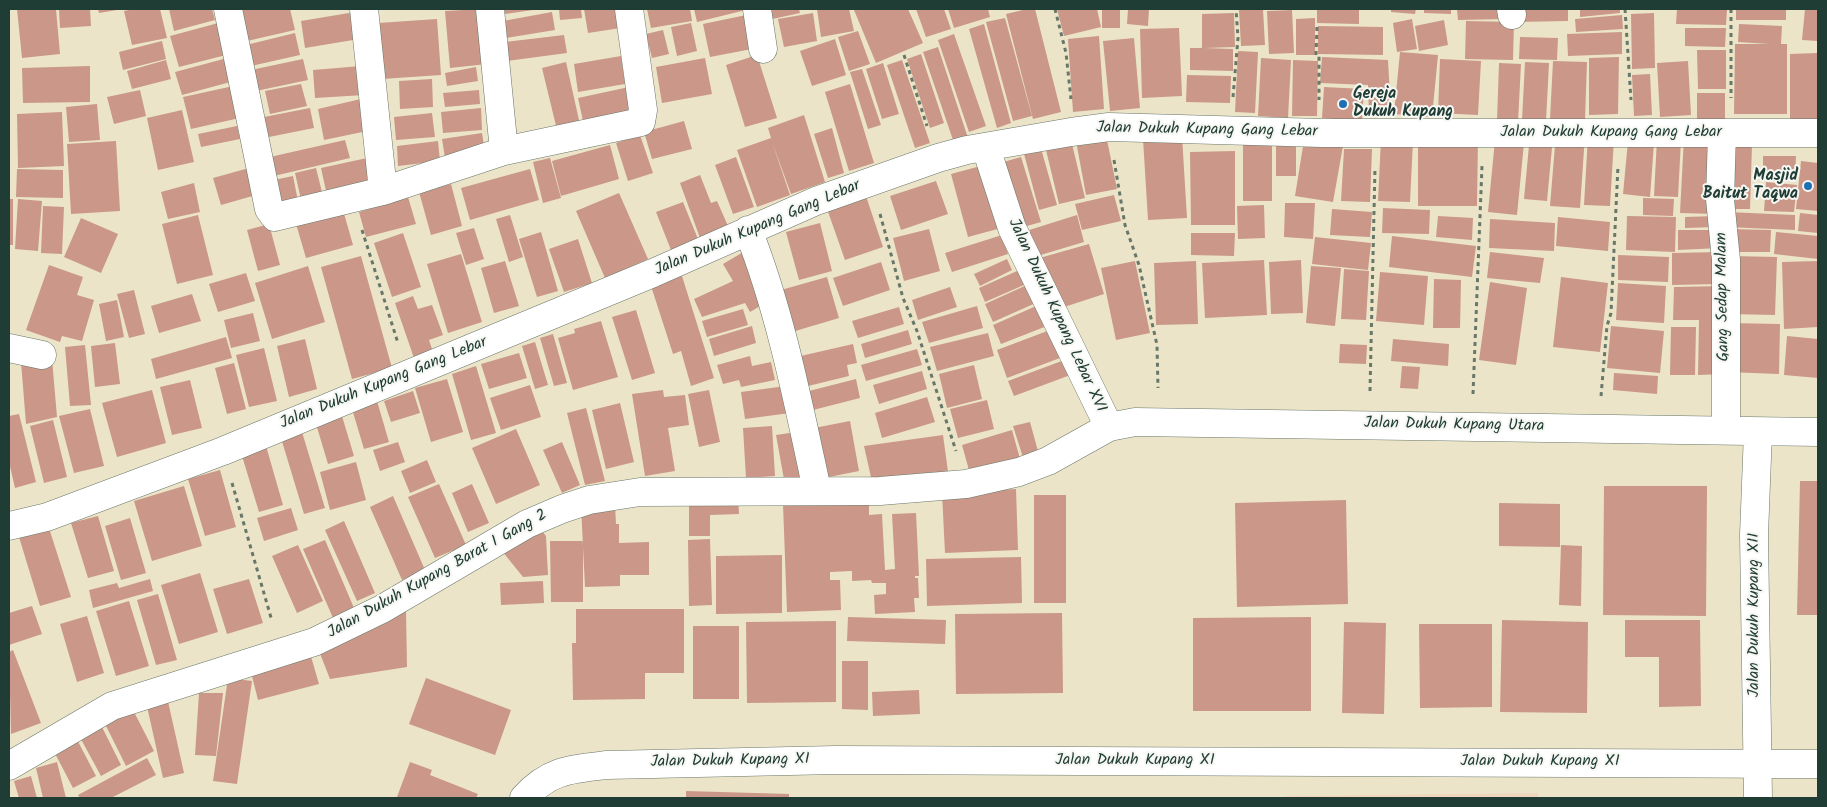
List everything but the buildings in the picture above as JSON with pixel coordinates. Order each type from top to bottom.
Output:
[{"type":"street","points":[[228,9],[270,214],[275,217],[383,191],[504,151],[641,122],[643,110],[629,9]]},
{"type":"street","points":[[364,9],[383,191]]},
{"type":"street","points":[[490,9],[504,151]]},
{"type":"street","points":[[757,9],[763,49]]},
{"type":"street","name":"Jalan Dukuh Kupang Gang Lebar","points":[[9,526],[47,517],[223,451],[653,273],[816,201],[938,158],[1070,132],[1109,127],[1322,133],[1376,131],[1818,133]]},
{"type":"street","name":"Gang Sedap Malam","points":[[1726,430],[1726,260],[1720,199],[1727,133]]},
{"type":"street","name":"Jalan Dukuh Kupang Lebar XVI","points":[[986,148],[1012,228],[1101,432]]},
{"type":"street","points":[[748,230],[766,275],[787,352],[817,490]]},
{"type":"street","points":[[9,348],[42,355]]},
{"type":"street","name":"Jalan Dukuh Kupang Utara","points":[[1101,432],[1135,422],[1160,421],[1818,432]]},
{"type":"street","name":"Jalan Dukuh Kupang Barat I Gang 2","points":[[9,766],[34,749],[112,706],[314,642],[382,609],[507,534],[580,503],[640,492],[880,491],[966,484],[1018,472],[1041,464],[1101,432]]},
{"type":"street","name":"Jalan Dukuh Kupang XII","points":[[1758,432],[1754,536],[1758,798]]},
{"type":"street","name":"Jalan Dukuh Kupang XI","points":[[524,798],[534,787],[556,773],[572,768],[607,765],[836,760],[1818,764]]},
{"type":"path","points":[[1055,9],[1066,53],[1072,108],[1070,132]]},
{"type":"path","points":[[1229,130],[1238,38],[1236,9]]},
{"type":"path","points":[[1598,428],[1607,326],[1611,313],[1626,133],[1625,9]]},
{"type":"path","points":[[1727,133],[1731,9]]},
{"type":"path","points":[[1317,27],[1316,55],[1320,56],[1319,101],[1322,133]]},
{"type":"path","points":[[904,55],[938,158]]},
{"type":"path","points":[[1109,127],[1125,225],[1139,265],[1157,345],[1160,421]]},
{"type":"path","points":[[1370,424],[1376,131]]},
{"type":"path","points":[[1472,427],[1483,132]]},
{"type":"path","points":[[869,183],[903,298],[937,387],[966,484]]},
{"type":"path","points":[[352,198],[408,375]]},
{"type":"path","points":[[223,451],[281,654]]},
{"type":"shaded area","points":[[1538,793],[1538,798],[1286,798],[1286,796]]},
{"type":"place","name":"Gereja Dukuh Kupang","points":[[1343,104]]},
{"type":"place","name":"Masjid Baitut Taqwa","points":[[1808,186]]}]
